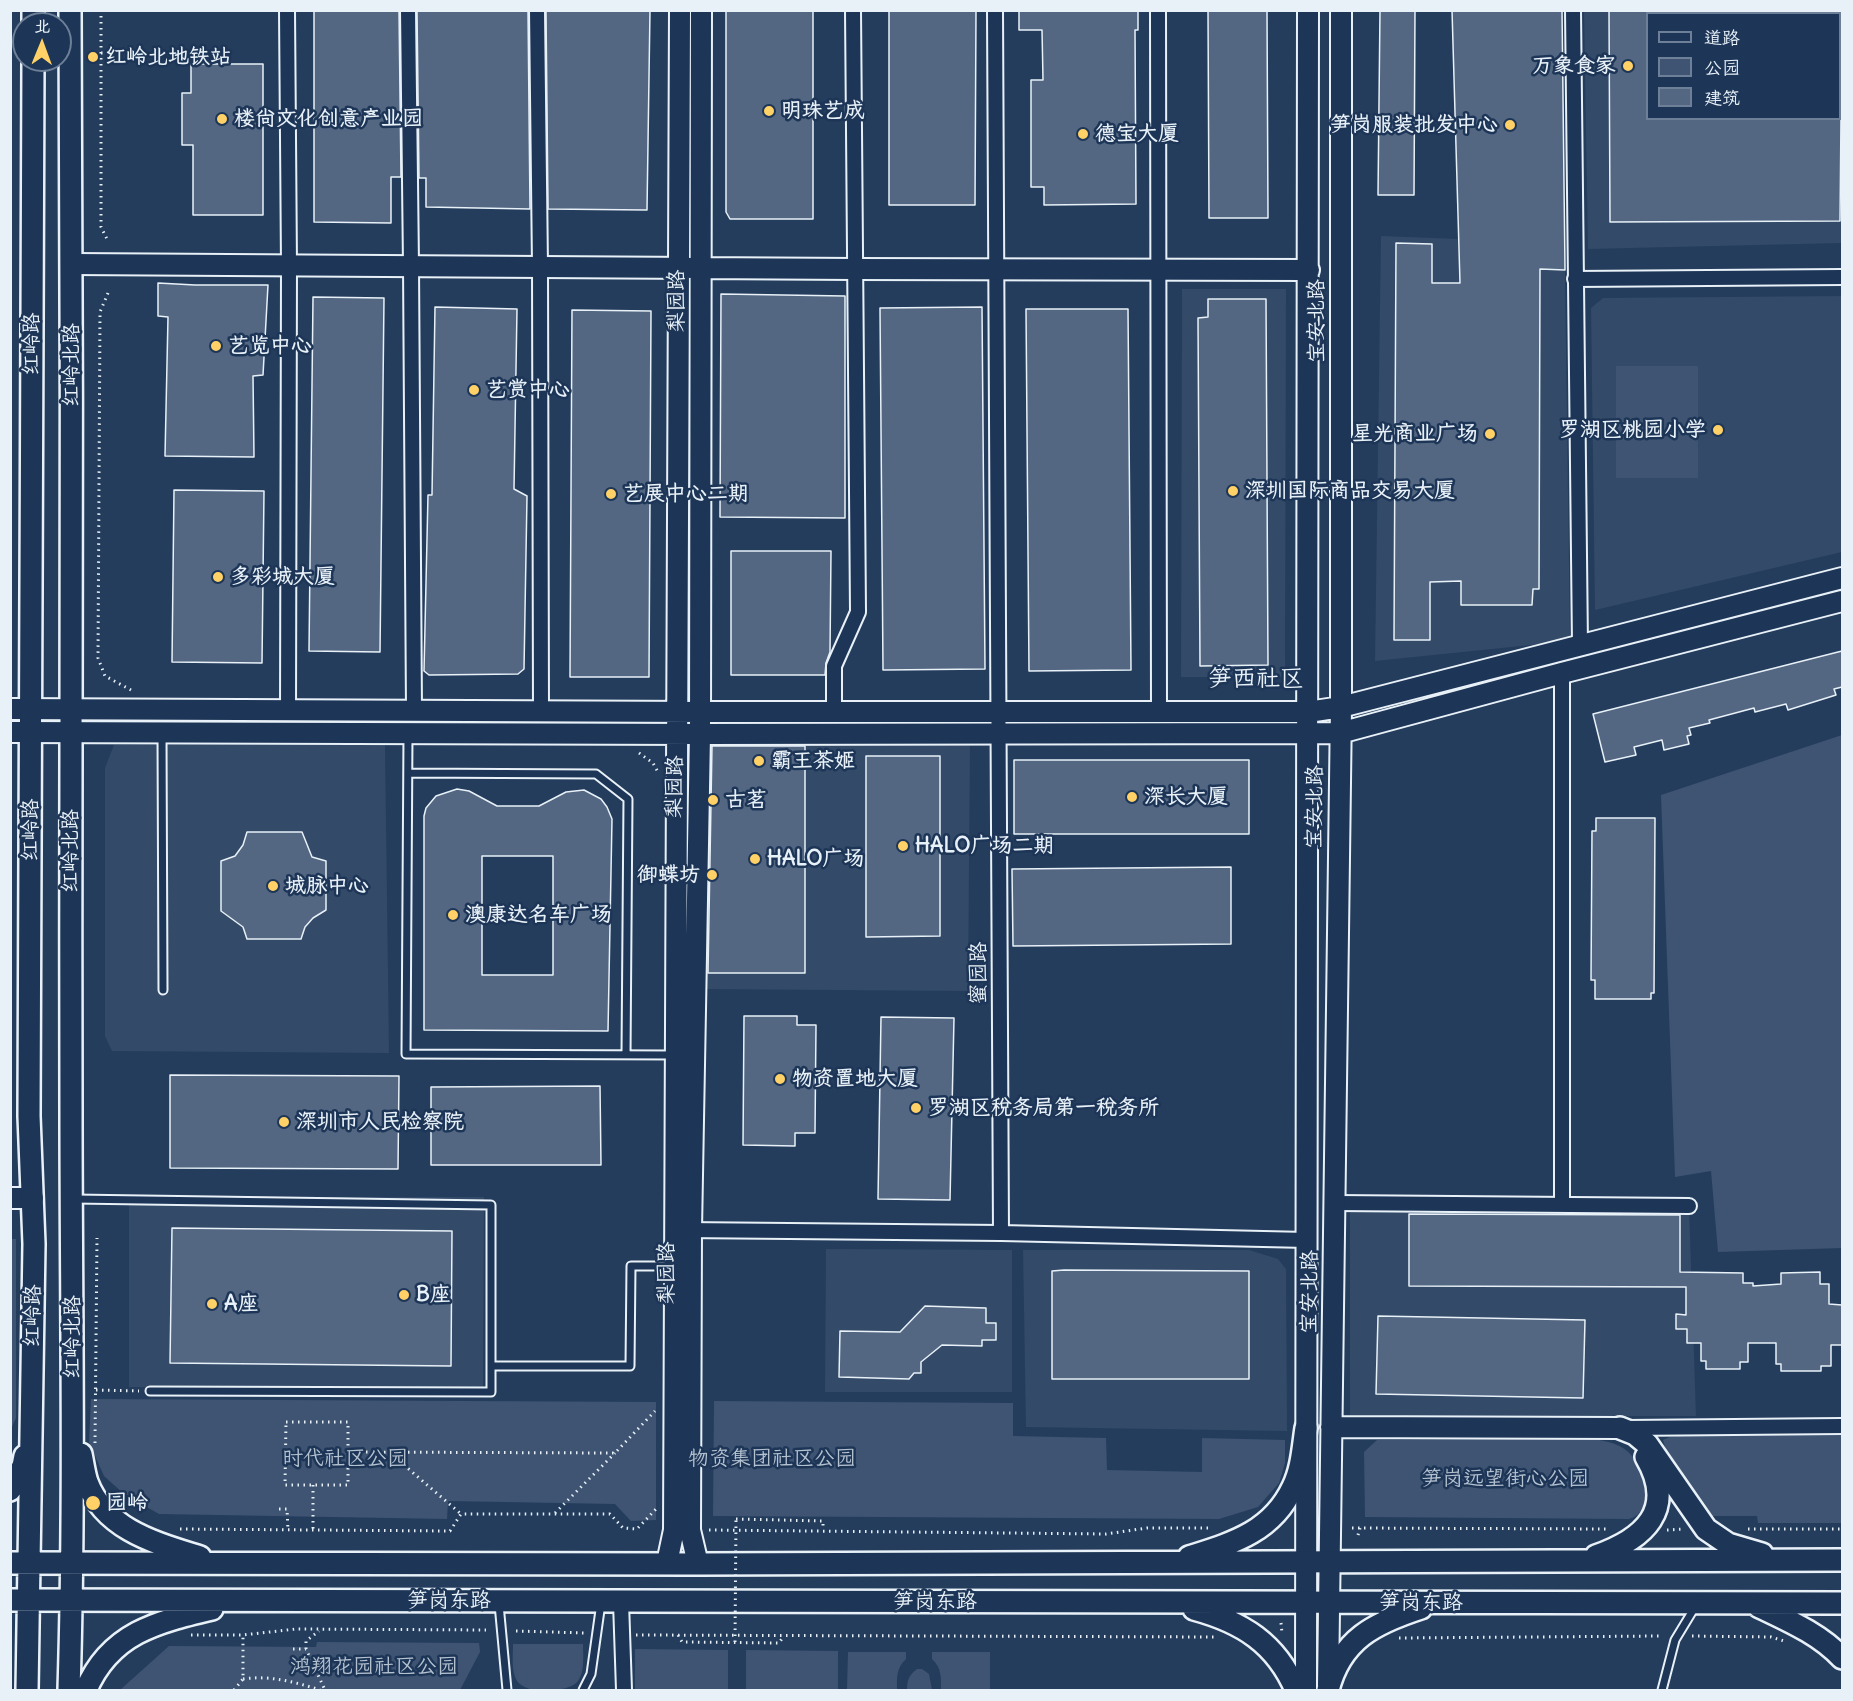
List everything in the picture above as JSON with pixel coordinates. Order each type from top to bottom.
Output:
[{"type":"main road","name":"红岭北路","points":[[69,1690],[73,1422],[70,10]]},
{"type":"main road","name":"红岭路","points":[[27,1690],[19,1600],[19,1563],[32,1423],[33,1198],[29,1116],[21,709],[33,72]]},
{"type":"main road","points":[[73,1422],[87,1481],[105,1511],[118,1523],[153,1542],[218,1563]]},
{"type":"main road","points":[[10,1490],[23,1466],[32,1423]]},
{"type":"main road","points":[[1172,1563],[1241,1538],[1274,1517],[1294,1485],[1301,1462],[1306,1428]]},
{"type":"main road","points":[[1620,1428],[1635,1434],[1647,1444],[1706,1529],[1728,1544],[1783,1560]]},
{"type":"main road","points":[[1582,1561],[1618,1548],[1636,1537],[1653,1519],[1658,1506],[1653,1470],[1640,1448],[1620,1428]]},
{"type":"main road","name":"笋岗东路","points":[[19,1563],[1330,1563],[1842,1560]]},
{"type":"main road","name":"笋岗东路","points":[[19,1600],[1842,1603]]},
{"type":"main road","points":[[86,1690],[102,1661],[130,1636],[149,1626],[248,1601]]},
{"type":"main road","points":[[1170,1602],[1224,1618],[1246,1629],[1271,1651],[1296,1690]]},
{"type":"main road","points":[[1752,1603],[1785,1618],[1816,1637],[1842,1659]]},
{"type":"main road","points":[[1328,1690],[1338,1661],[1355,1641],[1387,1620],[1437,1604]]},
{"type":"main road","points":[[10,1681],[16,1690]]},
{"type":"street","points":[[287,10],[288,710]]},
{"type":"street","points":[[408,10],[414,710]]},
{"type":"street","points":[[537,10],[541,710]]},
{"type":"street","name":"梨园路","points":[[680,10],[675,1055],[683,1230],[690,1530],[698,1564]]},
{"type":"street","name":"梨园路","points":[[667,1563],[674,1530],[675,1266],[683,1230],[700,734],[701,10]]},
{"type":"street","points":[[834,711],[834,666],[858,612],[853,10]]},
{"type":"street","name":"蜜园路","points":[[995,10],[1001,1233]]},
{"type":"street","points":[[1158,10],[1160,712]]},
{"type":"street","name":"宝安北路","points":[[1306,1690],[1308,10]]},
{"type":"street","name":"宝安北路","points":[[1328,1690],[1341,707],[1341,10]]},
{"type":"street","points":[[1573,10],[1580,646]]},
{"type":"street","points":[[72,264],[1309,270]]},
{"type":"street","points":[[1575,279],[1842,276]]},
{"type":"street","points":[[21,709],[1308,712],[1341,707],[1842,578]]},
{"type":"street","points":[[21,732],[1340,733],[1842,601]]},
{"type":"street","points":[[1562,673],[1562,1205]]},
{"type":"street","points":[[10,1198],[33,1198]]},
{"type":"street","points":[[1336,1203],[1689,1206]]},
{"type":"street","points":[[683,1230],[1001,1233],[1307,1240]]},
{"type":"street","points":[[1331,1427],[1842,1426]]},
{"type":"street","points":[[611,1602],[624,1690]]},
{"type":"lane","points":[[162,733],[163,990]]},
{"type":"lane","points":[[408,733],[406,1054],[675,1055]]},
{"type":"lane","points":[[408,773],[597,774],[628,799],[626,1055]]},
{"type":"lane","points":[[71,1199],[492,1205],[491,1392],[150,1391]]},
{"type":"lane","points":[[491,1366],[630,1366],[631,1266],[675,1266]]},
{"type":"lane","points":[[499,1602],[507,1690]]},
{"type":"lane","points":[[583,1690],[591,1674],[611,1602]]},
{"type":"lane","points":[[1662,1690],[1675,1640],[1697,1603]]},
{"type":"path","points":[[101,10],[101,228],[108,241]]},
{"type":"path","points":[[101,53],[118,53],[118,49]]},
{"type":"path","points":[[108,293],[100,312],[98,658],[105,676],[128,690],[138,690]]},
{"type":"path","points":[[95,1448],[97,1238]]},
{"type":"path","points":[[96,1390],[150,1391]]},
{"type":"path","points":[[555,1514],[660,1406]]},
{"type":"path","points":[[286,1422],[348,1422],[348,1485],[312,1485],[285,1485],[286,1422]]},
{"type":"path","points":[[348,1452],[615,1453]]},
{"type":"path","points":[[390,1453],[461,1514],[610,1514],[624,1528],[637,1529]]},
{"type":"path","points":[[312,1485],[313,1530]]},
{"type":"path","points":[[279,1509],[287,1509],[288,1530]]},
{"type":"path","points":[[171,1529],[450,1531],[461,1514]]},
{"type":"path","points":[[735,1642],[736,1519],[823,1521],[823,1530]]},
{"type":"path","points":[[707,1530],[1106,1534],[1147,1528],[1222,1528]]},
{"type":"path","points":[[1352,1528],[1609,1529]]},
{"type":"path","points":[[1358,1535],[1360,1528]]},
{"type":"path","points":[[1656,1530],[1690,1529]]},
{"type":"path","points":[[1744,1529],[1842,1529]]},
{"type":"path","points":[[1281,1623],[1282,1634]]},
{"type":"path","points":[[187,1635],[243,1635],[296,1629],[486,1630]]},
{"type":"path","points":[[320,1629],[306,1641],[306,1649],[322,1690]]},
{"type":"path","points":[[516,1631],[585,1633]]},
{"type":"path","points":[[234,1690],[243,1679],[243,1635]]},
{"type":"path","points":[[631,1635],[1223,1637]]},
{"type":"path","points":[[678,1635],[682,1642],[779,1643],[784,1636]]},
{"type":"path","points":[[1390,1638],[1660,1636]]},
{"type":"path","points":[[1692,1636],[1771,1637],[1791,1644]]},
{"type":"path","points":[[293,1649],[306,1649]]},
{"type":"path","points":[[243,1679],[258,1677],[292,1681],[322,1690]]},
{"type":"shaded area","name":"万象食家","points":[[1584,11],[1842,11],[1842,243],[1588,249]]},
{"type":"shaded area","points":[[1381,236],[1459,239],[1460,267],[1565,270],[1570,641],[1375,661]]},
{"type":"shaded area","name":"深圳国际商品交易大厦","points":[[1182,289],[1286,289],[1285,677],[1181,677]]},
{"type":"shaded area","name":"罗湖区桃园小学","points":[[1842,296],[1842,552],[1595,610],[1591,308],[1603,298]]},
{"type":"shaded area","points":[[703,740],[970,743],[968,991],[701,989]]},
{"type":"shaded area","name":"城脉中心","points":[[114,745],[385,745],[389,1053],[112,1051],[105,1036],[105,768]]},
{"type":"shaded area","points":[[129,1197],[484,1197],[483,1387],[129,1387]]},
{"type":"shaded area","points":[[1689,1206],[1696,1416],[1350,1416],[1350,1207]]},
{"type":"shaded area","points":[[826,1249],[1012,1250],[1012,1392],[825,1392]]},
{"type":"shaded area","points":[[1023,1250],[1249,1250],[1278,1259],[1286,1269],[1287,1431],[1026,1427]]},
{"type":"green space","points":[[1616,366],[1698,366],[1698,478],[1616,478]]},
{"type":"green space","points":[[1842,735],[1842,1248],[1718,1252],[1711,1171],[1675,1177],[1661,795]]},
{"type":"green space","points":[[11,1239],[16,1239],[16,1418],[11,1429]]},
{"type":"green space","name":"时代社区公园","points":[[91,1399],[656,1402],[656,1520],[631,1521],[615,1504],[448,1501],[447,1519],[159,1514],[124,1494],[104,1476],[89,1442]]},
{"type":"green space","name":"物资集团社区公园","points":[[714,1401],[1013,1403],[1013,1436],[1106,1438],[1107,1470],[1202,1472],[1202,1438],[1285,1440],[1285,1463],[1279,1483],[1258,1507],[1219,1519],[713,1516]]},
{"type":"green space","points":[[1842,1433],[1842,1523],[1758,1523],[1757,1516],[1708,1516],[1668,1456],[1663,1440],[1691,1434]]},
{"type":"green space","name":"笋岗远望街心公园","points":[[1585,1438],[1617,1445],[1627,1451],[1637,1463],[1645,1481],[1646,1500],[1637,1515],[1629,1519],[1365,1517],[1364,1452],[1377,1440]]},
{"type":"green space","name":"鸿翔花园社区公园","points":[[317,1642],[479,1643],[480,1652],[460,1690],[120,1690],[169,1646],[316,1647]]},
{"type":"green space","points":[[513,1644],[583,1644],[582,1673],[578,1681],[566,1688],[547,1691],[529,1689],[517,1681],[514,1673]]},
{"type":"green space","points":[[635,1649],[728,1650],[728,1690],[635,1690]]},
{"type":"green space","points":[[746,1650],[838,1651],[838,1690],[746,1690]]},
{"type":"green space","points":[[848,1652],[906,1652],[906,1659],[898,1673],[897,1690],[847,1690]]},
{"type":"green space","points":[[932,1652],[990,1652],[990,1690],[941,1690],[940,1673],[932,1659]]},
{"type":"green space","points":[[917,1669],[922,1669],[929,1674],[932,1690],[907,1690],[909,1678]]},
{"type":"building","points":[[314,10],[399,10],[401,177],[391,177],[391,223],[314,222]]},
{"type":"building","points":[[417,10],[528,10],[530,209],[426,207],[426,178],[419,178]]},
{"type":"building","points":[[546,10],[650,10],[647,210],[548,209]]},
{"type":"building","name":"明珠艺成","points":[[726,10],[813,10],[813,219],[730,219],[726,212]]},
{"type":"building","points":[[889,10],[976,10],[975,205],[889,205]]},
{"type":"building","name":"德宝大厦","points":[[1019,10],[1138,10],[1138,30],[1135,30],[1136,204],[1044,205],[1044,187],[1031,187],[1031,80],[1043,80],[1042,30],[1019,30]]},
{"type":"building","points":[[1208,10],[1267,10],[1268,218],[1209,218]]},
{"type":"building","points":[[1380,10],[1415,10],[1414,195],[1378,195]]},
{"type":"building","points":[[1452,10],[1562,10],[1565,270],[1540,269],[1539,589],[1533,589],[1532,605],[1461,605],[1461,581],[1430,582],[1430,640],[1394,640],[1396,243],[1432,244],[1432,283],[1460,283]]},
{"type":"building","name":"万象食家","points":[[1609,10],[1647,10],[1646,120],[1841,120],[1840,221],[1610,222]]},
{"type":"building","name":"楼尚文化创意产业园","points":[[191,64],[263,64],[263,215],[193,215],[193,145],[182,145],[182,93],[191,93]]},
{"type":"building","name":"艺览中心","points":[[158,283],[268,285],[263,375],[253,376],[254,457],[165,456],[168,317],[158,316]]},
{"type":"building","points":[[721,294],[845,296],[845,518],[720,517]]},
{"type":"building","points":[[313,297],[384,298],[380,652],[309,651]]},
{"type":"building","name":"深圳国际商品交易大厦","points":[[1208,299],[1266,299],[1268,665],[1200,666],[1198,318],[1208,317]]},
{"type":"building","points":[[435,307],[517,309],[514,489],[527,496],[524,669],[518,674],[429,675],[424,671],[428,495],[432,495]]},
{"type":"building","points":[[982,307],[985,669],[883,670],[880,308]]},
{"type":"building","points":[[1026,309],[1128,309],[1131,670],[1029,671]]},
{"type":"building","name":"艺展中心二期","points":[[572,310],[651,311],[649,677],[570,677]]},
{"type":"building","name":"多彩城大厦","points":[[174,490],[264,491],[262,663],[172,662]]},
{"type":"building","points":[[731,551],[831,551],[830,652],[825,675],[731,675]]},
{"type":"building","points":[[1842,651],[1842,687],[1834,689],[1836,695],[1788,710],[1786,704],[1755,712],[1754,708],[1709,720],[1710,723],[1689,728],[1691,735],[1687,736],[1689,744],[1664,750],[1662,740],[1634,747],[1636,755],[1605,762],[1593,714]]},
{"type":"building","name":"HALO广场","points":[[712,746],[805,746],[805,973],[708,973]]},
{"type":"building","name":"HALO广场二期","points":[[866,756],[940,756],[940,936],[866,937]]},
{"type":"building","name":"深长大厦","points":[[1014,760],[1249,760],[1249,834],[1014,834]]},
{"type":"building","name":"澳康达名车广场","points":[[457,789],[469,791],[497,806],[539,806],[566,792],[584,790],[601,799],[607,807],[612,819],[608,1031],[424,1030],[424,816],[426,808],[436,796]],"holes":[[[482,856],[553,856],[553,975],[482,975]]]},
{"type":"building","points":[[1596,818],[1655,818],[1654,993],[1651,993],[1651,999],[1595,999],[1595,980],[1591,980],[1592,831],[1596,831]]},
{"type":"building","name":"城脉中心","points":[[247,832],[302,832],[312,857],[326,861],[326,910],[313,918],[305,927],[301,939],[247,939],[243,927],[221,911],[221,861],[235,856],[243,845]]},
{"type":"building","points":[[1231,867],[1231,944],[1013,946],[1012,869]]},
{"type":"building","name":"物资置地大厦","points":[[744,1016],[797,1016],[797,1025],[816,1025],[815,1133],[795,1133],[795,1146],[743,1145]]},
{"type":"building","name":"罗湖区税务局第一税务所","points":[[881,1017],[954,1018],[950,1200],[878,1199]]},
{"type":"building","name":"深圳市人民检察院","points":[[170,1075],[399,1076],[398,1169],[170,1168]]},
{"type":"building","points":[[600,1086],[601,1165],[431,1165],[431,1087]]},
{"type":"building","points":[[1409,1214],[1680,1215],[1680,1272],[1743,1273],[1743,1283],[1753,1283],[1753,1286],[1781,1284],[1781,1273],[1820,1272],[1820,1284],[1829,1284],[1829,1304],[1842,1305],[1842,1345],[1831,1345],[1831,1366],[1821,1366],[1821,1371],[1781,1371],[1781,1364],[1776,1364],[1776,1343],[1748,1343],[1748,1362],[1740,1362],[1740,1369],[1706,1369],[1706,1361],[1701,1361],[1701,1343],[1687,1343],[1687,1329],[1676,1329],[1676,1314],[1686,1315],[1686,1287],[1409,1286]]},
{"type":"building","points":[[172,1228],[452,1231],[451,1366],[170,1363]]},
{"type":"building","points":[[1052,1271],[1249,1271],[1249,1379],[1052,1379]]},
{"type":"building","points":[[925,1306],[986,1308],[986,1323],[996,1323],[996,1340],[982,1340],[982,1346],[942,1345],[921,1362],[921,1373],[914,1373],[909,1379],[839,1377],[840,1331],[900,1332]]},
{"type":"building","points":[[1378,1316],[1585,1320],[1583,1398],[1376,1394]]},
{"type":"place","name":"红岭北地铁站","points":[[93,57]]},
{"type":"place","name":"万象食家","points":[[1628,66]]},
{"type":"place","name":"明珠艺成","points":[[769,111]]},
{"type":"place","name":"楼尚文化创意产业园","points":[[222,119]]},
{"type":"place","name":"笋岗服装批发中心","points":[[1510,125]]},
{"type":"place","name":"德宝大厦","points":[[1083,134]]},
{"type":"place","name":"艺览中心","points":[[216,346]]},
{"type":"place","name":"艺赏中心","points":[[474,390]]},
{"type":"place","name":"罗湖区桃园小学","points":[[1718,430]]},
{"type":"place","name":"星光商业广场","points":[[1490,434]]},
{"type":"place","name":"深圳国际商品交易大厦","points":[[1233,491]]},
{"type":"place","name":"艺展中心二期","points":[[611,494]]},
{"type":"place","name":"多彩城大厦","points":[[218,577]]},
{"type":"place","name":"霸王茶姬","points":[[759,761]]},
{"type":"place","name":"深长大厦","points":[[1132,797]]},
{"type":"place","name":"古茗","points":[[713,800]]},
{"type":"place","name":"HALO广场二期","points":[[903,846]]},
{"type":"place","name":"HALO广场","points":[[755,859]]},
{"type":"place","name":"御蝶坊","points":[[712,875]]},
{"type":"place","name":"城脉中心","points":[[273,886]]},
{"type":"place","name":"澳康达名车广场","points":[[453,915]]},
{"type":"place","name":"物资置地大厦","points":[[780,1079]]},
{"type":"place","name":"罗湖区税务局第一税务所","points":[[916,1108]]},
{"type":"place","name":"深圳市人民检察院","points":[[284,1122]]},
{"type":"place","name":"B座","points":[[404,1295]]},
{"type":"place","name":"A座","points":[[212,1304]]},
{"type":"place","name":"园岭","points":[[93,1503]]},
{"type":"district","name":"笋西社区","points":[[1256,679]]}]
